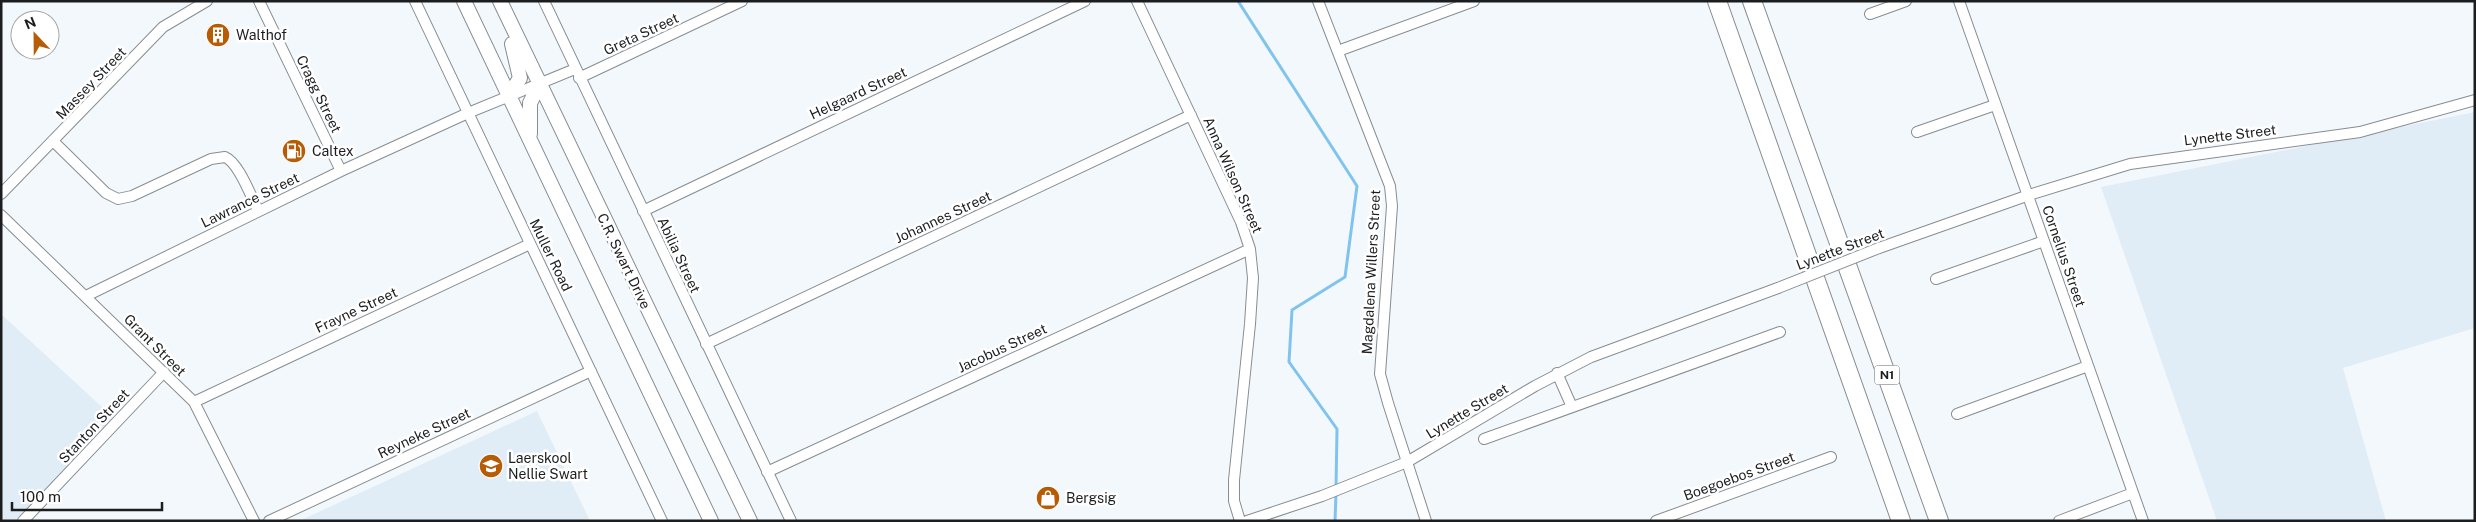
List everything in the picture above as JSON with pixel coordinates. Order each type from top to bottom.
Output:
[{"type":"highway","name":"N1","points":[[1717,1],[1902,521]]},
{"type":"highway","name":"N1","points":[[1752,1],[1939,521]]},
{"type":"main road","points":[[464,1],[711,521]]},
{"type":"main road","name":"C.R. Swart Drive","points":[[500,1],[750,521]]},
{"type":"main road","points":[[509,96],[520,78],[510,24]]},
{"type":"main road","points":[[530,141],[530,103],[539,85]]},
{"type":"street","name":"Massey Street","points":[[1,194],[163,28],[207,1]]},
{"type":"street","name":"Cragg Street","points":[[259,1],[341,171]]},
{"type":"street","name":"Muller Road","points":[[415,1],[662,521]]},
{"type":"street","name":"Abilia Street","points":[[544,1],[791,521]]},
{"type":"street","name":"Greta Street","points":[[509,96],[577,73],[742,1]]},
{"type":"street","name":"Helgaard Street","points":[[643,211],[1085,1]]},
{"type":"street","name":"Anna Wilson Street","points":[[1137,1],[1241,222],[1250,249],[1253,278],[1250,324],[1234,480],[1234,501],[1240,521]]},
{"type":"street","name":"Magdalena Willers Street","points":[[1318,1],[1389,178],[1392,194],[1380,374],[1426,521]]},
{"type":"street","points":[[1338,51],[1474,1]]},
{"type":"street","points":[[1870,14],[1906,1]]},
{"type":"street","name":"Cornelius Street","points":[[1959,1],[2143,521]]},
{"type":"street","name":"Lawrance Street","points":[[86,296],[258,210],[468,112],[509,96]]},
{"type":"street","name":"Lynette Street","points":[[1247,521],[1322,496],[1407,462],[1557,373],[1602,352],[1778,288],[1879,248],[2029,195],[2146,160],[2360,132],[2475,100]]},
{"type":"street","points":[[1917,132],[1995,105]]},
{"type":"street","name":"Johannes Street","points":[[706,344],[1191,115]]},
{"type":"street","points":[[53,141],[106,192],[118,199],[132,196],[211,159],[225,157],[232,161],[239,172],[258,210]]},
{"type":"street","name":"Grant Street","points":[[1,215],[194,402],[254,521]]},
{"type":"street","points":[[1936,279],[2044,241]]},
{"type":"street","name":"Frayne Street","points":[[194,402],[530,244]]},
{"type":"street","name":"Jacobus Street","points":[[767,472],[1250,249]]},
{"type":"street","points":[[1484,439],[1780,332]]},
{"type":"street","points":[[1957,414],[2088,366]]},
{"type":"street","name":"Reyneke Street","points":[[269,521],[590,371]]},
{"type":"street","name":"Stanton Street","points":[[23,521],[164,372]]},
{"type":"street","points":[[1557,373],[1572,407]]},
{"type":"street","name":"Boegoebos Street","points":[[1656,521],[1832,457]]},
{"type":"street","points":[[2059,521],[2133,493]]},
{"type":"shaded area","points":[[2475,112],[2475,328],[2343,368],[2386,521],[2217,521],[2101,187]]},
{"type":"shaded area","points":[[1,314],[114,418],[16,521],[1,521]]},
{"type":"shaded area","name":"Laerskool Nellie Swart","points":[[537,411],[590,521],[299,521]]},
{"type":"waterway","points":[[1238,1],[1357,186],[1345,277],[1292,310],[1289,362],[1337,429],[1336,488]]},
{"type":"waterway","points":[[1335,521],[1336,494]]},
{"type":"place","name":"Walthof","points":[[218,35]]},
{"type":"place","name":"Caltex","points":[[294,151]]},
{"type":"place","name":"Laerskool Nellie Swart","points":[[491,466]]},
{"type":"place","name":"Bergsig","points":[[1048,498]]}]
